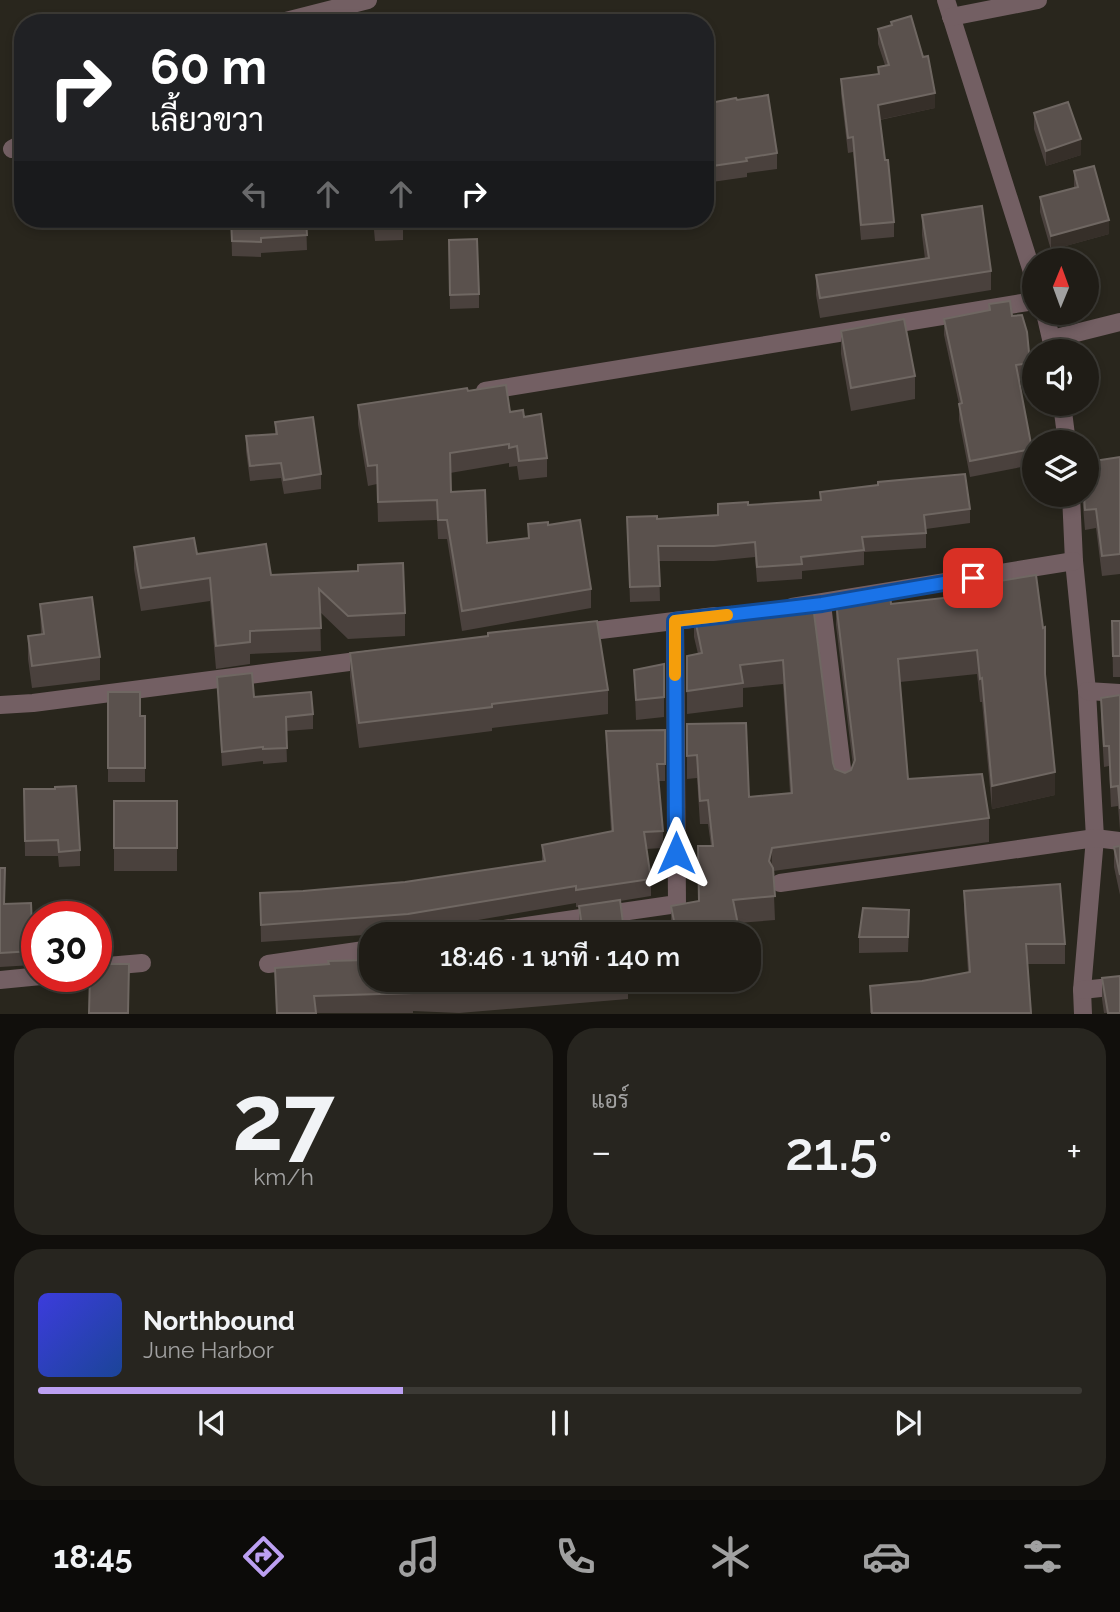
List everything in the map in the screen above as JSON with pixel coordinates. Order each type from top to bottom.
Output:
[{"type":"street","points":[[313,14],[368,0]]},
{"type":"street","points":[[1024,248],[948,8],[1038,0]]},
{"type":"street","points":[[473,393],[1022,302]]},
{"type":"street","points":[[1070,339],[1120,322]]},
{"type":"street","points":[[1072,507],[1087,691],[1095,838],[1082,990],[1083,1013]]},
{"type":"street","points":[[768,610],[822,604],[1074,561]]},
{"type":"street","points":[[822,604],[844,785]]},
{"type":"street","points":[[553,636],[728,615]]},
{"type":"street","points":[[553,922],[677,904],[675,621]]},
{"type":"street","points":[[0,705],[391,657]]},
{"type":"street","points":[[1087,691],[1120,694]]},
{"type":"street","points":[[780,883],[1095,838],[1120,841]]},
{"type":"street","points":[[268,964],[359,951]]},
{"type":"street","points":[[112,966],[142,963]]},
{"type":"street","points":[[0,980],[21,978]]},
{"type":"street","points":[[1082,990],[1120,986]]},
{"type":"building","points":[[911,16],[923,57],[928,56],[935,93],[878,105],[885,160],[888,160],[894,222],[861,225],[853,137],[848,138],[841,79],[879,74],[878,67],[889,65],[878,29]]},
{"type":"building","points":[[768,95],[777,153],[714,166],[714,102]]},
{"type":"building","points":[[1068,102],[1081,139],[1046,151],[1034,113]]},
{"type":"building","points":[[1094,166],[1109,220],[1051,236],[1040,197],[1078,187],[1074,171]]},
{"type":"building","points":[[982,206],[991,271],[820,298],[816,275],[929,258],[922,215]]},
{"type":"building","points":[[231,228],[307,228],[307,235],[261,238],[261,242],[232,241]]},
{"type":"building","points":[[477,239],[479,294],[450,295],[449,240]]},
{"type":"building","points":[[1010,301],[1012,316],[1022,315],[1022,326],[1025,326],[1028,339],[1022,339],[1022,364],[1016,365],[1022,396],[1022,416],[1026,416],[1028,430],[1022,430],[1022,451],[970,461],[959,404],[962,403],[944,319],[990,310],[989,304]]},
{"type":"building","points":[[904,319],[915,376],[851,388],[841,331]]},
{"type":"building","points":[[506,385],[510,412],[523,410],[524,417],[541,414],[547,458],[519,461],[517,446],[509,448],[509,444],[450,453],[451,492],[485,490],[487,543],[529,538],[528,524],[548,522],[548,525],[580,520],[591,589],[462,611],[447,520],[438,520],[437,500],[378,502],[377,465],[368,466],[358,405],[467,388],[468,391]]},
{"type":"building","points":[[313,417],[321,474],[284,480],[281,463],[250,466],[246,436],[277,434],[275,422]]},
{"type":"building","points":[[1120,457],[1120,554],[1102,556],[1096,509],[1085,510],[1085,507],[1099,507],[1099,460]]},
{"type":"building","points":[[965,474],[970,509],[924,515],[926,533],[862,537],[864,550],[801,557],[802,564],[757,567],[755,542],[714,546],[658,546],[660,586],[630,587],[627,517],[657,516],[657,519],[718,515],[718,504],[748,502],[748,505],[821,500],[820,492],[878,485],[878,482]]},
{"type":"building","points":[[194,538],[197,554],[266,544],[271,575],[358,571],[358,565],[403,563],[405,613],[348,616],[319,589],[321,628],[250,631],[250,642],[216,646],[210,578],[141,588],[134,547]]},
{"type":"building","points":[[1036,575],[1043,628],[1045,627],[1045,674],[1055,772],[992,786],[977,650],[898,659],[908,779],[982,774],[989,818],[772,848],[769,861],[773,868],[775,896],[733,900],[738,922],[648,922],[674,921],[671,906],[699,901],[698,846],[713,846],[708,800],[700,801],[697,755],[687,756],[687,724],[746,723],[749,797],[792,793],[783,660],[740,665],[743,683],[687,691],[687,656],[702,653],[694,614],[731,607],[732,611],[810,601],[813,605],[833,763],[835,769],[845,773],[851,770],[855,760],[836,602],[890,594],[891,604],[970,595],[968,586]]},
{"type":"building","points":[[92,597],[100,657],[32,666],[28,636],[44,634],[40,604]]},
{"type":"building","points":[[597,621],[608,690],[359,723],[350,653],[488,636],[488,633]]},
{"type":"building","points":[[1112,621],[1120,621],[1120,656],[1113,656]]},
{"type":"building","points":[[664,664],[664,697],[636,700],[634,670]]},
{"type":"building","points":[[252,673],[254,697],[311,692],[313,714],[286,717],[287,748],[263,747],[222,752],[217,677]]},
{"type":"building","points":[[108,692],[140,692],[140,716],[145,716],[145,768],[108,768]]},
{"type":"building","points":[[1120,695],[1120,809],[1118,786],[1111,787],[1109,746],[1104,746],[1101,698]]},
{"type":"building","points":[[665,730],[665,764],[657,764],[663,831],[644,832],[651,879],[576,890],[576,886],[408,914],[261,925],[260,893],[405,882],[545,861],[542,845],[613,831],[606,731]]},
{"type":"building","points":[[76,786],[80,850],[59,852],[58,840],[25,841],[24,789]]},
{"type":"building","points":[[114,801],[177,801],[177,848],[114,848]]},
{"type":"building","points":[[1120,846],[1120,875],[1114,847]]},
{"type":"building","points":[[0,868],[5,868],[4,904],[21,903],[21,952],[0,953]]},
{"type":"building","points":[[1060,884],[1065,944],[1026,944],[1031,1013],[872,1013],[870,986],[922,981],[970,972],[964,891]]},
{"type":"building","points":[[620,900],[623,922],[581,922],[579,906]]},
{"type":"building","points":[[863,908],[909,910],[908,937],[859,937]]},
{"type":"building","points":[[359,960],[359,992],[413,993],[314,996],[316,1013],[277,1013],[275,968],[329,964],[328,961]]},
{"type":"building","points":[[112,964],[129,964],[128,1013],[89,1013],[90,992],[112,992]]},
{"type":"building","points":[[1120,976],[1120,1013],[1108,1013],[1102,978]]},
{"type":"slow traffic","points":[[675,675],[675,621],[727,615]]},
{"type":"route","points":[[676,853],[675,621],[822,604],[973,578]]}]
